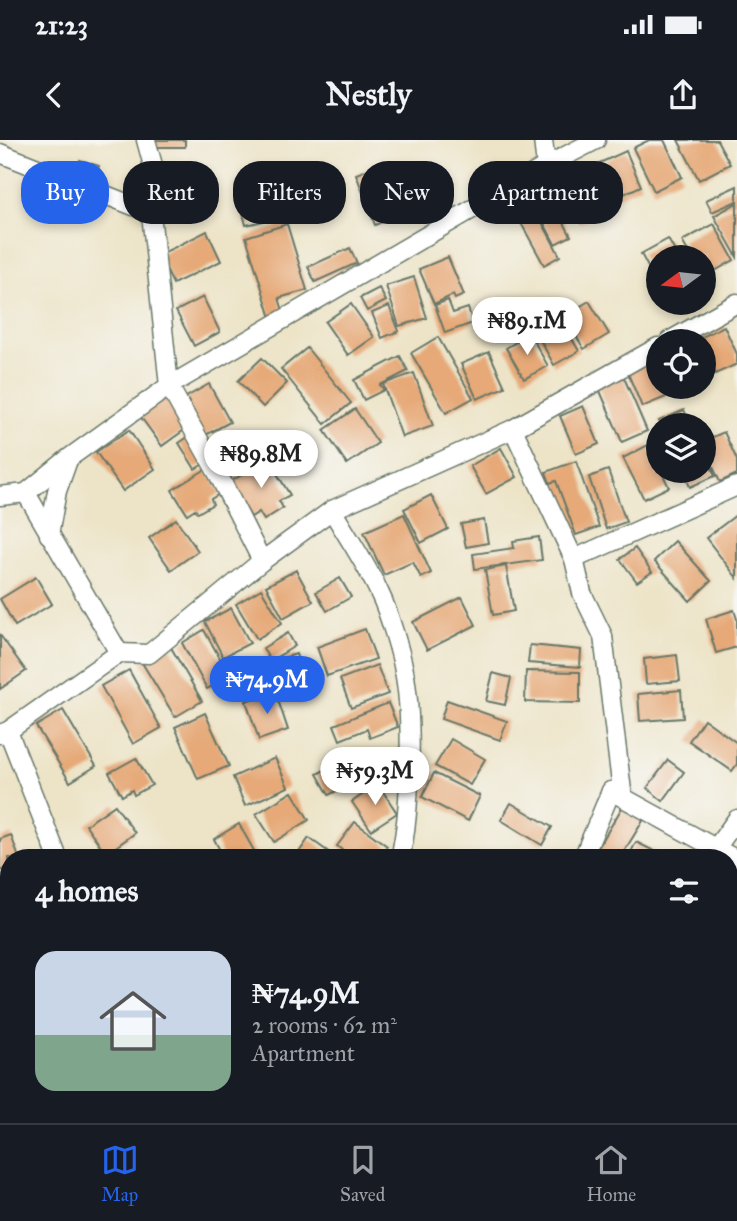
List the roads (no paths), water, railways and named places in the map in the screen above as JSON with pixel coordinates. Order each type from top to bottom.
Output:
[{"type":"street","points":[[146,140],[152,161]]},
{"type":"street","points":[[543,140],[545,161]]},
{"type":"street","points":[[556,161],[596,140]]},
{"type":"street","points":[[0,153],[123,202]]},
{"type":"street","points":[[0,496],[26,493],[69,458],[169,386],[468,212]]},
{"type":"street","points":[[153,224],[169,386],[262,561]]},
{"type":"street","points":[[690,329],[737,303]]},
{"type":"street","points":[[54,849],[4,732],[119,653],[149,654],[262,561],[332,510],[513,429],[646,354]]},
{"type":"street","points":[[513,429],[574,559],[582,593],[603,636],[622,792],[611,791]]},
{"type":"street","points":[[49,535],[57,491],[69,458]]},
{"type":"street","points":[[574,559],[737,486]]},
{"type":"street","points":[[26,493],[119,653]]},
{"type":"street","points":[[332,510],[381,595],[404,670],[408,772],[402,849]]},
{"type":"street","points":[[611,791],[716,848],[737,819]]},
{"type":"street","points":[[587,849],[611,791]]}]
